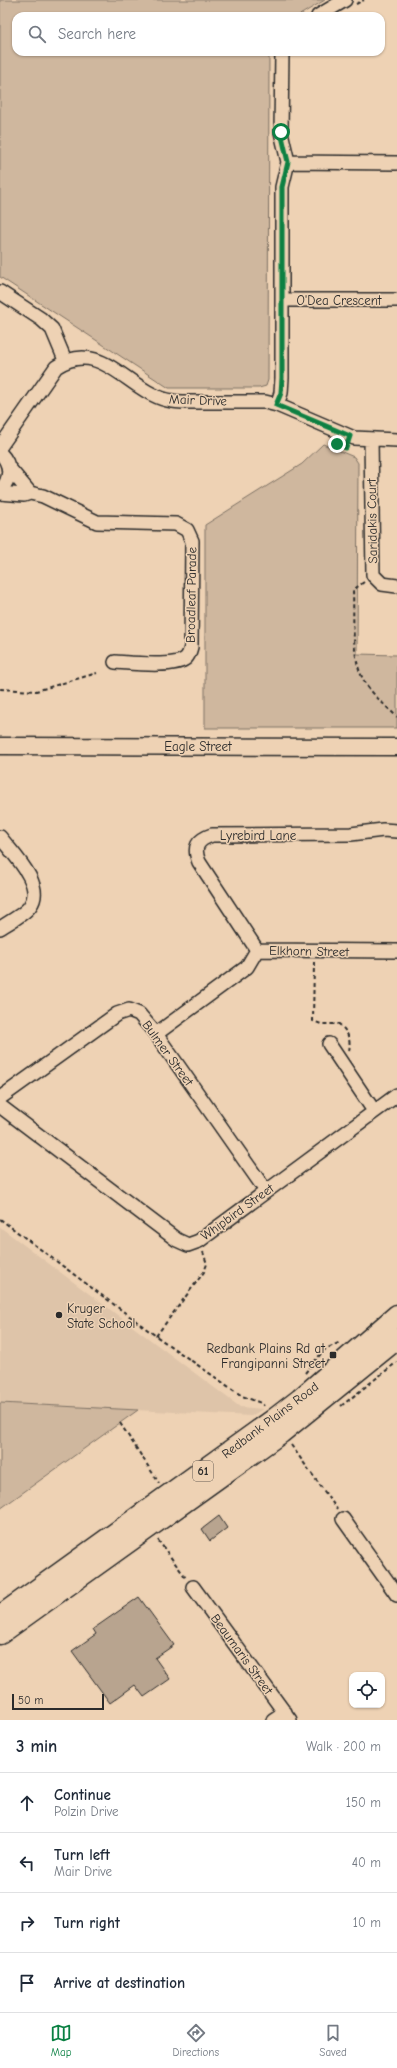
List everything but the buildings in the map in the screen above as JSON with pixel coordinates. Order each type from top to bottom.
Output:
[{"type":"main road","name":"Redbank Plains Road","points":[[0,1616],[274,1419],[300,1399],[397,1314]]},
{"type":"main road","name":"Redbank Plains Road","points":[[0,1634],[281,1433],[397,1339]]},
{"type":"street","points":[[325,12],[345,0]]},
{"type":"street","points":[[276,405],[281,393],[282,378],[282,187],[288,162],[281,132],[282,56]]},
{"type":"street","points":[[288,162],[397,163]]},
{"type":"street","points":[[0,292],[52,329],[66,360],[49,374],[0,448]]},
{"type":"street","name":"O'Dea Crescent","points":[[282,300],[397,300]]},
{"type":"street","name":"Mair Drive","points":[[66,360],[87,357],[97,360],[148,392],[168,401],[265,402],[276,405],[346,434],[371,440],[397,440]]},
{"type":"street","name":"Saridakis Court","points":[[371,440],[371,563],[373,575],[382,584],[397,586]]},
{"type":"street","points":[[0,453],[6,459],[9,468],[30,493]]},
{"type":"street","points":[[0,492],[8,480],[9,468]]},
{"type":"street","name":"Broadleaf Parade","points":[[0,492],[24,495],[30,493],[51,499],[97,522],[176,524],[183,526],[190,535],[191,640],[189,654],[185,659],[173,663],[115,662]]},
{"type":"street","name":"Eagle Street","points":[[0,746],[397,747]]},
{"type":"street","name":"Lyrebird Lane","points":[[257,950],[199,862],[196,854],[198,844],[202,838],[212,835],[351,834],[397,831]]},
{"type":"street","points":[[0,837],[32,880],[35,892],[30,906],[0,928]]},
{"type":"street","name":"Elkhorn Street","points":[[156,1034],[247,967],[257,950],[397,951]]},
{"type":"street","name":"Bulmer Street","points":[[0,1098],[117,1014],[129,1010],[139,1014],[156,1034],[266,1191]]},
{"type":"street","points":[[329,1044],[374,1111]]},
{"type":"street","name":"Whipbird Street","points":[[0,1106],[177,1240],[188,1244],[198,1241],[397,1095]]},
{"type":"street","points":[[343,1519],[397,1595]]},
{"type":"street","name":"Beaumaris Street","points":[[193,1587],[287,1716]]},
{"type":"street","points":[[274,1720],[287,1716]]},
{"type":"path","points":[[373,575],[353,590],[356,657],[362,677],[369,687],[397,717]]},
{"type":"path","points":[[0,689],[36,691],[97,673]]},
{"type":"path","points":[[319,961],[314,961],[313,964],[313,1021],[322,1024],[339,1024],[345,1029],[349,1036],[350,1057]]},
{"type":"path","points":[[0,1219],[156,1336],[242,1396],[261,1403],[266,1410]]},
{"type":"path","points":[[156,1336],[204,1272],[207,1264],[205,1254],[199,1248]]},
{"type":"path","points":[[120,1422],[161,1485]]},
{"type":"path","points":[[281,1433],[343,1519]]},
{"type":"path","points":[[149,1528],[193,1587]]},
{"type":"shaded area","points":[[0,0],[325,0],[305,12],[12,12],[12,56],[269,56],[268,380],[266,386],[259,388],[169,388],[0,277]]},
{"type":"shaded area","points":[[323,444],[354,457],[358,463],[357,654],[397,655],[397,728],[205,728],[205,525],[302,464]]},
{"type":"shaded area","name":"Kruger State School","points":[[0,1227],[240,1407],[263,1409],[251,1416],[0,1403]]},
{"type":"shaded area","points":[[0,1403],[138,1410],[0,1509]]},
{"type":"place","name":"Kruger State School","points":[[59,1315]]},
{"type":"place","name":"Redbank Plains Rd at Frangipanni Street","points":[[333,1355]]},
{"type":"route","points":[[281,132],[282,142],[288,162],[282,187],[282,378],[281,393],[276,405],[350,436],[346,448],[337,444]]}]
